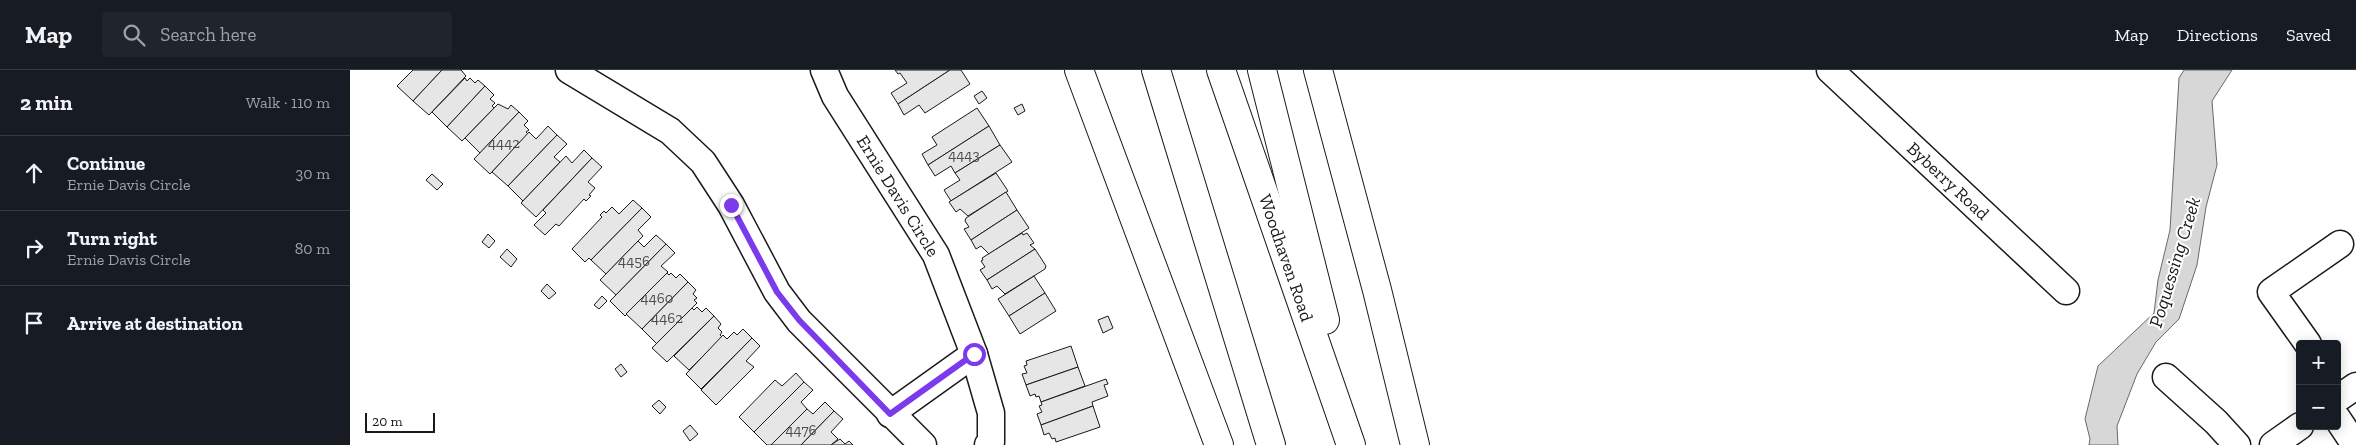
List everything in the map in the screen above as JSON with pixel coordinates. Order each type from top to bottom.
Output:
[{"type":"highway","points":[[1079,70],[1219,445]]},
{"type":"highway","points":[[1152,70],[1170,111]]},
{"type":"highway","points":[[1156,70],[1271,445]]},
{"type":"highway","name":"Woodhaven Road","points":[[1221,70],[1351,445]]},
{"type":"highway","points":[[1262,70],[1357,445]]},
{"type":"highway","points":[[1318,70],[1377,290],[1415,445]]},
{"type":"street","points":[[569,70],[670,131],[703,162],[731,205],[777,292],[799,320],[890,414],[923,445]]},
{"type":"street","name":"Ernie Davis Circle","points":[[824,70],[835,96],[936,255],[974,354],[991,413],[991,442],[988,445]]},
{"type":"street","name":"Byberry Road","points":[[1830,70],[2066,291]]},
{"type":"street","points":[[2305,340],[2271,292],[2340,244]]},
{"type":"street","points":[[890,414],[974,354]]},
{"type":"street","points":[[2166,377],[2216,422],[2237,445]]},
{"type":"street","points":[[2342,397],[2355,445]]},
{"type":"street","points":[[2273,445],[2296,429]]},
{"type":"water","name":"Poquessing Creek","points":[[2184,70],[2232,70],[2212,101],[2217,165],[2206,207],[2197,265],[2179,319],[2156,342],[2137,374],[2117,426],[2118,445],[2089,445],[2090,439],[2085,419],[2098,366],[2154,313],[2158,280],[2170,230],[2179,78]]},
{"type":"building","points":[[413,70],[442,70],[413,101],[397,86]]},
{"type":"building","points":[[442,70],[461,70],[466,76],[429,115],[413,101]]},
{"type":"building","points":[[895,70],[950,70],[898,104],[891,93],[907,83],[900,73],[898,74]]},
{"type":"building","points":[[950,70],[961,70],[970,84],[925,113],[919,105],[904,115],[898,104]]},
{"type":"building","points":[[465,78],[467,81],[470,78],[475,83],[478,80],[485,86],[447,127],[432,112]]},
{"type":"building","points":[[485,86],[494,95],[490,99],[495,103],[492,106],[494,108],[462,141],[447,127]]},
{"type":"building","points":[[982,91],[987,98],[979,104],[974,96]]},
{"type":"building","points":[[498,104],[508,109],[511,105],[519,112],[480,153],[465,138]]},
{"type":"building","points":[[1022,104],[1025,111],[1018,115],[1014,108]]},
{"type":"building","points":[[977,108],[989,126],[928,165],[922,154],[937,145],[932,137]]},
{"type":"building","points":[[519,112],[528,121],[524,125],[529,130],[526,132],[528,134],[490,174],[474,159]]},
{"type":"building","points":[[548,126],[557,135],[508,186],[492,172],[529,132],[536,139]]},
{"type":"building","points":[[989,126],[1000,145],[955,173],[951,166],[935,176],[928,165]]},
{"type":"building","points":[[557,135],[567,144],[554,157],[560,162],[523,201],[508,186]]},
{"type":"building","points":[[1000,145],[1012,162],[951,201],[944,190],[960,180],[955,173]]},
{"type":"building","points":[[584,150],[592,158],[536,217],[521,203],[566,156],[572,163]]},
{"type":"building","points":[[592,158],[602,167],[588,182],[595,188],[589,195],[591,196],[586,201],[584,199],[559,226],[556,224],[545,235],[534,225],[546,213],[543,210]]},
{"type":"building","points":[[996,173],[1008,191],[968,216],[960,209],[956,212],[949,202]]},
{"type":"building","points":[[432,174],[443,184],[437,190],[426,180]]},
{"type":"building","points":[[1006,192],[1017,210],[971,240],[964,229],[969,227],[965,221],[966,218]]},
{"type":"building","points":[[633,200],[642,208],[591,260],[589,258],[585,262],[572,249],[602,217],[600,215],[604,211],[606,213],[612,207],[619,214]]},
{"type":"building","points":[[642,208],[651,217],[638,230],[643,236],[606,274],[591,260]]},
{"type":"building","points":[[1017,210],[1029,228],[989,254],[981,246],[976,249],[971,240]]},
{"type":"building","points":[[1022,233],[1023,235],[1027,233],[1034,243],[1030,245],[1035,249],[987,280],[980,270],[985,267],[981,261],[983,260],[982,258]]},
{"type":"building","points":[[488,234],[495,241],[489,248],[482,242]]},
{"type":"building","points":[[656,235],[666,244],[616,295],[600,280],[638,241],[644,247]]},
{"type":"building","points":[[666,244],[675,253],[661,266],[668,272],[625,316],[610,301]]},
{"type":"building","points":[[507,249],[517,259],[511,267],[500,257]]},
{"type":"building","points":[[1035,249],[1046,266],[1045,269],[1005,294],[997,286],[992,289],[987,280]]},
{"type":"building","points":[[667,273],[669,275],[671,273],[676,278],[680,274],[688,282],[642,329],[626,314]]},
{"type":"building","points":[[1034,276],[1045,293],[1009,316],[998,299]]},
{"type":"building","points":[[688,282],[696,290],[693,294],[697,298],[694,300],[697,303],[657,344],[642,329]]},
{"type":"building","points":[[547,284],[556,293],[549,299],[541,291]]},
{"type":"building","points":[[1045,293],[1056,311],[1020,334],[1009,316]]},
{"type":"building","points":[[602,296],[607,301],[599,309],[594,305]]},
{"type":"building","points":[[697,307],[702,312],[706,308],[714,316],[667,362],[652,348],[692,308],[694,310]]},
{"type":"building","points":[[714,316],[721,324],[718,328],[722,332],[720,335],[722,337],[689,370],[674,356]]},
{"type":"building","points":[[1108,316],[1113,328],[1103,333],[1098,320]]},
{"type":"building","points":[[743,329],[752,338],[701,389],[686,374],[723,335],[727,339],[734,332],[737,335]]},
{"type":"building","points":[[752,338],[760,346],[746,361],[754,367],[716,405],[701,390]]},
{"type":"building","points":[[1071,346],[1078,367],[1026,385],[1022,374],[1027,373],[1024,366],[1027,365],[1026,361]]},
{"type":"building","points":[[621,364],[627,372],[621,377],[615,369]]},
{"type":"building","points":[[1078,367],[1085,386],[1041,402],[1039,396],[1036,397],[1035,394],[1030,396],[1026,385]]},
{"type":"building","points":[[796,373],[804,382],[754,432],[739,417],[775,380],[782,386]]},
{"type":"building","points":[[1106,379],[1108,384],[1104,385],[1108,396],[1092,402],[1093,406],[1041,425],[1037,414],[1042,412],[1039,406],[1042,405],[1041,402]]},
{"type":"building","points":[[804,382],[813,390],[801,402],[807,409],[771,445],[767,445],[754,432]]},
{"type":"building","points":[[659,400],[666,407],[660,414],[652,406]]},
{"type":"building","points":[[825,402],[834,411],[801,445],[771,445],[807,409],[813,414]]},
{"type":"building","points":[[1093,406],[1100,427],[1056,442],[1055,438],[1052,439],[1049,433],[1044,435],[1041,425]]},
{"type":"building","points":[[834,411],[843,419],[831,432],[838,439],[831,445],[801,445]]},
{"type":"building","points":[[690,425],[698,434],[690,441],[683,431]]},
{"type":"building","points":[[840,439],[845,444],[849,441],[853,445],[831,445]]},
{"type":"route","points":[[731,205],[777,292],[799,320],[890,414],[974,354]]}]
